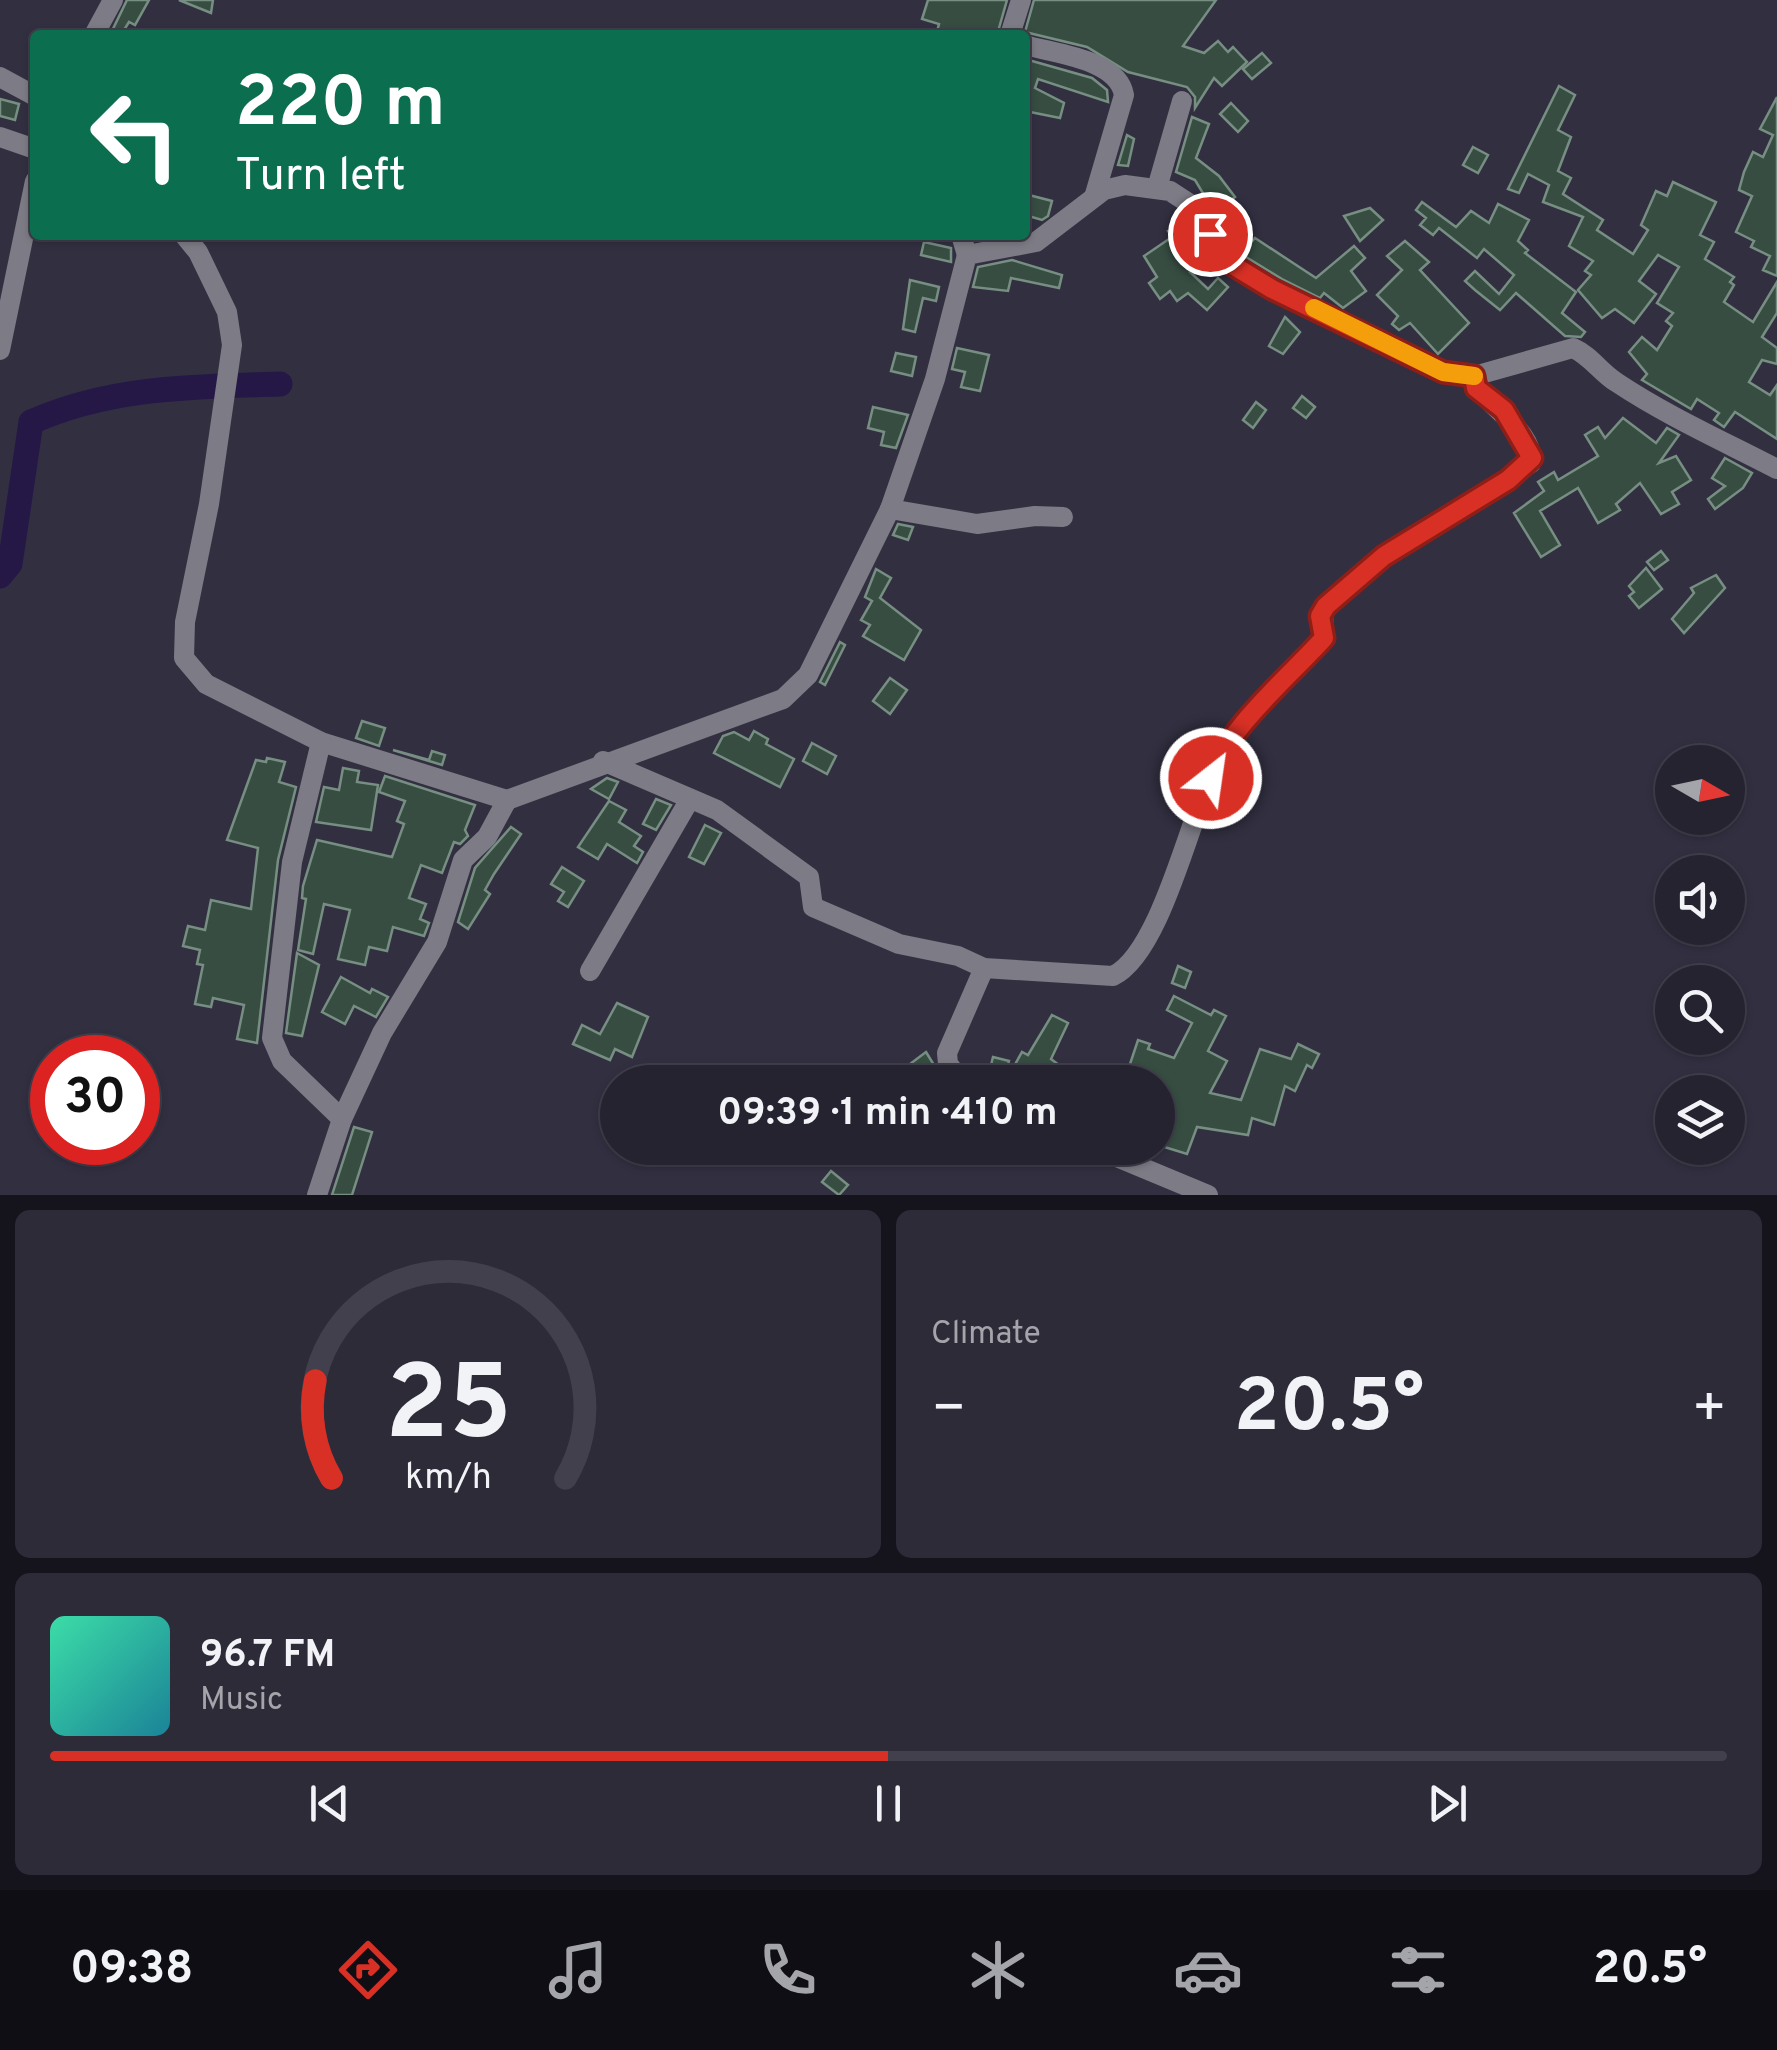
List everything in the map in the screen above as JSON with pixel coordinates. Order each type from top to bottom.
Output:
[{"type":"street","points":[[97,30],[112,0]]},
{"type":"street","points":[[1012,30],[1021,0]]},
{"type":"street","points":[[1030,46],[1104,68],[1122,85],[1124,95],[1095,194]]},
{"type":"street","points":[[0,76],[30,93]]},
{"type":"street","points":[[1157,188],[1182,102]]},
{"type":"street","points":[[0,137],[30,147]]},
{"type":"street","points":[[188,240],[228,312],[230,374],[186,622],[184,658],[206,684],[321,742],[507,800],[603,761],[784,698],[797,688],[808,675],[890,509],[934,379],[964,245],[1036,242],[1095,194],[1125,186],[1157,188],[1193,206],[1231,264],[1272,289],[1443,372],[1474,376],[1574,348],[1587,354],[1612,380],[1652,404],[1777,469]]},
{"type":"street","points":[[0,350],[30,206]]},
{"type":"street","points":[[603,761],[734,821],[807,875],[810,901],[815,909],[899,944],[958,956],[984,968],[1106,977],[1127,968],[1161,908],[1215,765],[1254,709],[1269,700],[1324,638],[1323,609],[1384,556],[1532,461],[1504,410],[1479,391],[1474,376]]},
{"type":"street","points":[[890,509],[977,524],[1035,516],[1063,517]]},
{"type":"street","points":[[321,742],[292,862],[272,1038],[282,1061],[342,1119]]},
{"type":"street","points":[[590,971],[690,798]]},
{"type":"street","points":[[317,1195],[342,1119],[382,1033],[437,942],[463,860],[487,837],[507,800]]},
{"type":"street","points":[[949,1065],[947,1053],[984,968]]},
{"type":"street","points":[[1136,1165],[1208,1195]]},
{"type":"building","points":[[127,0],[149,0],[135,25],[129,22],[124,30],[112,30]]},
{"type":"building","points":[[179,0],[213,0],[211,13]]},
{"type":"building","points":[[928,0],[1007,0],[998,30],[937,30],[939,24],[922,19]]},
{"type":"building","points":[[1034,0],[1216,0],[1183,46],[1204,53],[1218,41],[1228,52],[1233,47],[1247,62],[1222,86],[1214,78],[1195,108],[1195,97],[1187,87],[1128,72],[1087,47],[1026,30]]},
{"type":"building","points":[[1262,53],[1271,63],[1252,79],[1243,69]]},
{"type":"building","points":[[1030,60],[1092,78],[1107,90],[1108,102],[1038,79],[1035,88],[1064,103],[1060,118],[1030,112]]},
{"type":"building","points":[[1559,86],[1575,95],[1558,130],[1571,137],[1558,171],[1571,178],[1563,194],[1603,220],[1597,230],[1633,254],[1648,230],[1641,225],[1656,191],[1667,196],[1673,182],[1716,202],[1700,235],[1714,242],[1705,259],[1734,277],[1724,302],[1753,322],[1777,282],[1777,313],[1762,337],[1777,348],[1777,364],[1762,360],[1749,382],[1770,395],[1777,385],[1777,439],[1735,412],[1724,427],[1714,420],[1719,413],[1697,399],[1691,409],[1642,380],[1647,374],[1629,352],[1642,337],[1657,350],[1672,326],[1666,321],[1673,313],[1657,303],[1679,267],[1658,255],[1639,281],[1656,294],[1634,323],[1615,309],[1602,318],[1578,290],[1591,275],[1585,271],[1593,261],[1569,246],[1583,217],[1543,202],[1549,185],[1528,174],[1519,193],[1508,189]]},
{"type":"building","points":[[1777,97],[1777,276],[1763,270],[1770,256],[1751,247],[1754,241],[1736,232],[1752,196],[1739,190],[1744,172],[1753,152],[1763,157],[1773,135],[1760,129]]},
{"type":"building","points":[[0,99],[19,104],[15,120],[0,116]]},
{"type":"building","points":[[1231,103],[1248,121],[1238,132],[1220,114]]},
{"type":"building","points":[[1192,117],[1209,124],[1196,158],[1219,176],[1235,197],[1228,202],[1244,228],[1237,233],[1227,233],[1195,180],[1176,172]]},
{"type":"building","points":[[1127,135],[1134,139],[1128,166],[1118,165]]},
{"type":"building","points":[[1473,147],[1488,155],[1478,173],[1463,165]]},
{"type":"building","points":[[1030,195],[1052,201],[1048,216],[1042,220],[1030,216]]},
{"type":"building","points":[[1422,202],[1456,227],[1471,211],[1489,223],[1498,204],[1529,220],[1518,241],[1528,250],[1525,253],[1576,292],[1562,313],[1585,332],[1581,337],[1565,336],[1516,293],[1500,310],[1475,290],[1465,281],[1475,271],[1499,294],[1514,275],[1484,249],[1477,258],[1439,228],[1433,235],[1420,225],[1426,218],[1416,210]]},
{"type":"building","points":[[1370,208],[1383,220],[1360,241],[1344,216]]},
{"type":"building","points":[[1187,221],[1201,243],[1195,247],[1204,260],[1190,272],[1208,289],[1218,278],[1228,287],[1207,310],[1188,293],[1177,301],[1170,291],[1160,299],[1149,283],[1157,277],[1144,256],[1172,237],[1168,231]]},
{"type":"building","points":[[1255,238],[1316,278],[1354,246],[1365,258],[1351,271],[1366,291],[1343,308],[1324,293],[1320,298],[1241,254]]},
{"type":"building","points":[[1405,241],[1429,262],[1420,270],[1469,323],[1438,354],[1410,323],[1399,330],[1392,324],[1398,316],[1377,295],[1402,270],[1387,256]]},
{"type":"building","points":[[924,242],[951,248],[951,262],[921,255]]},
{"type":"building","points":[[1012,260],[1062,275],[1059,288],[1011,278],[1008,291],[973,287],[978,267]]},
{"type":"building","points":[[910,280],[939,287],[936,301],[923,298],[915,332],[903,329]]},
{"type":"building","points":[[1285,317],[1300,332],[1283,354],[1269,346]]},
{"type":"building","points":[[957,348],[989,355],[980,391],[961,387],[965,372],[952,369]]},
{"type":"building","points":[[896,353],[916,357],[912,376],[891,371]]},
{"type":"building","points":[[1302,396],[1315,407],[1306,418],[1293,408]]},
{"type":"building","points":[[1256,402],[1266,410],[1253,428],[1243,420]]},
{"type":"building","points":[[873,407],[908,415],[896,448],[881,445],[884,432],[868,428]]},
{"type":"building","points":[[1623,418],[1656,443],[1667,428],[1679,435],[1659,463],[1676,456],[1691,480],[1672,492],[1679,504],[1661,514],[1640,483],[1616,504],[1620,510],[1598,523],[1578,488],[1540,511],[1560,545],[1541,557],[1514,513],[1544,491],[1538,482],[1554,472],[1558,480],[1598,456],[1585,435],[1598,427],[1605,438]]},
{"type":"building","points":[[1725,458],[1752,473],[1743,488],[1715,509],[1708,499],[1725,486],[1712,478]]},
{"type":"building","points":[[898,524],[913,527],[908,540],[893,535]]},
{"type":"building","points":[[1661,551],[1668,560],[1654,570],[1647,562]]},
{"type":"building","points":[[1646,568],[1662,589],[1639,608],[1629,596],[1634,592],[1629,586]]},
{"type":"building","points":[[876,569],[891,578],[880,598],[921,630],[904,660],[863,636],[870,625],[861,620],[872,601],[865,597]]},
{"type":"building","points":[[1716,575],[1725,588],[1684,633],[1672,619],[1694,593],[1691,588]]},
{"type":"building","points":[[840,642],[845,645],[825,685],[820,682]]},
{"type":"building","points":[[890,678],[907,690],[890,714],[873,701]]},
{"type":"building","points":[[362,721],[385,728],[379,746],[356,738]]},
{"type":"building","points":[[754,731],[768,739],[766,744],[794,759],[780,787],[714,753],[723,736],[734,732],[749,740]]},
{"type":"building","points":[[812,743],[836,756],[827,774],[803,761]]},
{"type":"building","points":[[393,750],[429,760],[432,751],[445,755],[442,765]]},
{"type":"building","points":[[267,758],[285,762],[279,782],[296,787],[278,860],[257,1043],[237,1039],[244,1005],[213,998],[211,1007],[195,1004],[203,965],[197,964],[200,950],[183,946],[188,926],[205,930],[211,900],[251,909],[258,848],[227,840],[256,760],[266,762]]},
{"type":"building","points":[[343,768],[359,771],[357,782],[378,785],[371,830],[316,822],[324,787],[339,790]]},
{"type":"building","points":[[385,776],[475,805],[465,830],[468,836],[460,844],[454,842],[442,873],[421,865],[409,898],[426,904],[420,919],[429,923],[424,936],[393,927],[387,951],[369,947],[365,965],[338,959],[350,910],[324,904],[313,954],[298,950],[306,899],[302,898],[303,886],[317,840],[392,857],[404,824],[397,821],[405,801],[379,792]]},
{"type":"building","points":[[607,778],[618,782],[609,799],[591,789]]},
{"type":"building","points":[[656,799],[671,805],[656,830],[643,824]]},
{"type":"building","points":[[609,801],[626,810],[619,822],[641,836],[634,846],[643,852],[637,863],[607,844],[598,859],[578,847]]},
{"type":"building","points":[[705,825],[721,833],[704,864],[689,857]]},
{"type":"building","points":[[511,827],[521,834],[485,890],[490,894],[468,929],[458,922],[475,868]]},
{"type":"building","points":[[562,867],[584,881],[568,907],[558,901],[564,892],[551,884]]},
{"type":"building","points":[[297,953],[319,965],[302,1036],[286,1033]]},
{"type":"building","points":[[1178,966],[1191,972],[1185,988],[1172,983]]},
{"type":"building","points":[[341,977],[370,993],[372,989],[388,997],[376,1017],[354,1006],[345,1024],[322,1012]]},
{"type":"building","points":[[1174,996],[1211,1015],[1214,1010],[1226,1016],[1208,1051],[1227,1061],[1210,1093],[1241,1100],[1260,1049],[1291,1059],[1298,1044],[1319,1054],[1312,1068],[1307,1065],[1295,1091],[1285,1086],[1274,1125],[1252,1118],[1248,1135],[1197,1127],[1187,1154],[1175,1150],[1175,1065],[1130,1065],[1138,1040],[1150,1044],[1148,1049],[1174,1058],[1192,1023],[1167,1010]]},
{"type":"building","points":[[617,1003],[648,1017],[632,1057],[615,1049],[610,1060],[573,1044],[582,1025],[600,1034]]},
{"type":"building","points":[[1052,1015],[1068,1023],[1051,1059],[1059,1065],[1015,1065],[1022,1052],[1028,1055]]},
{"type":"building","points":[[926,1052],[934,1065],[909,1065]]},
{"type":"building","points":[[993,1057],[1009,1061],[1008,1065],[991,1065]]},
{"type":"building","points":[[354,1127],[372,1132],[352,1195],[332,1195]]},
{"type":"building","points":[[831,1171],[848,1185],[839,1195],[822,1182]]},
{"type":"waterway","points":[[0,576],[10,564],[31,422],[122,395],[280,384]]},
{"type":"slow traffic","points":[[1314,308],[1443,372],[1474,376]]},
{"type":"route","points":[[1210,234],[1231,264],[1272,289],[1443,372],[1474,376],[1476,388],[1504,410],[1532,458],[1531,463],[1508,480],[1384,556],[1326,606],[1320,616],[1324,638],[1269,700],[1254,709],[1215,765],[1211,778]]}]
